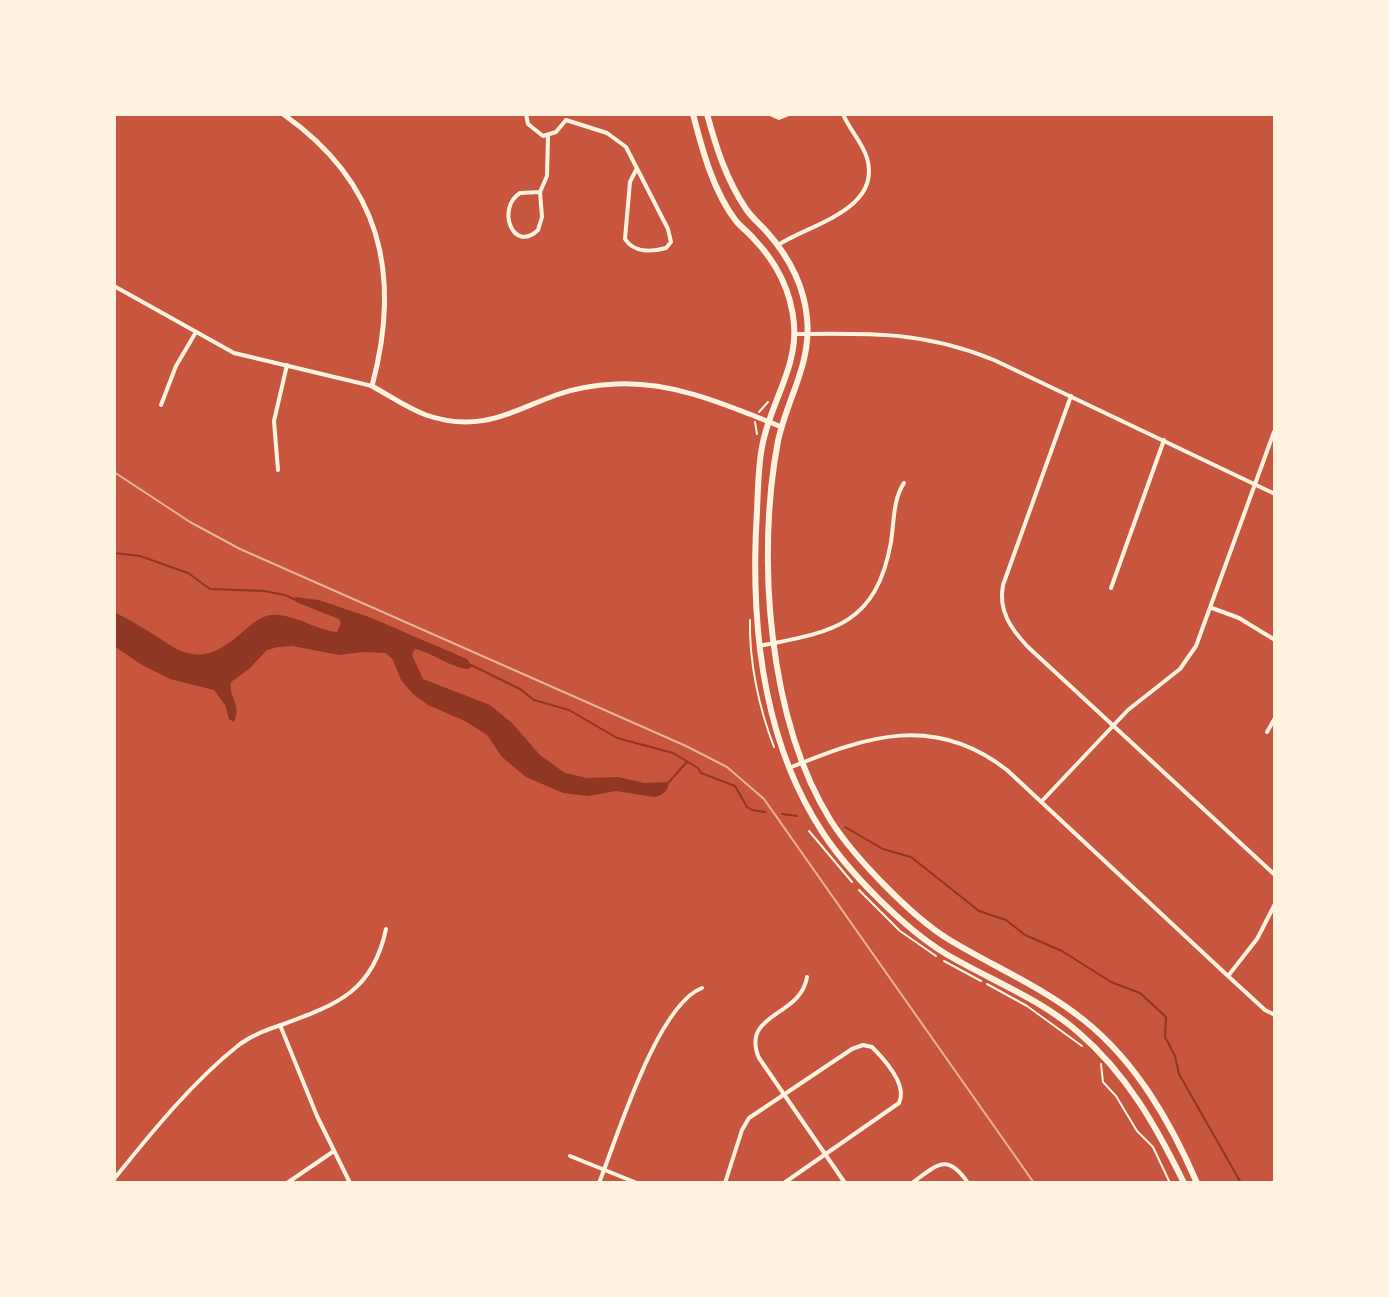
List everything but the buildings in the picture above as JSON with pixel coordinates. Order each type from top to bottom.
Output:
[{"type":"main road","points":[[693,114],[714,181],[736,220],[769,256],[784,281],[792,309],[794,334],[790,364],[762,450],[754,548],[759,646],[772,712],[789,768],[803,799],[831,845],[866,884],[912,927],[948,955],[1061,1019],[1102,1054],[1144,1107],[1184,1183]]},
{"type":"main road","points":[[707,114],[723,167],[740,199],[778,245],[801,287],[808,334],[801,373],[782,427],[774,468],[769,557],[773,643],[783,700],[803,763],[820,802],[842,837],[868,867],[918,915],[945,937],[1052,996],[1108,1042],[1160,1110],[1197,1183]]},
{"type":"street","points":[[283,114],[301,126],[332,156],[357,191],[374,229],[384,275],[386,304],[383,342],[372,386]]},
{"type":"street","points":[[526,114],[533,131],[548,136],[556,132],[566,117],[607,133],[626,147],[668,229],[671,242],[666,248],[643,250],[629,245],[625,239],[630,182],[636,170]]},
{"type":"street","points":[[770,114],[779,118],[789,114]]},
{"type":"street","points":[[778,245],[845,211],[865,191],[868,182],[867,160],[843,114]]},
{"type":"street","points":[[540,192],[520,193],[510,203],[507,216],[510,229],[520,237],[527,237],[538,230],[542,217],[540,192],[547,176],[548,136]]},
{"type":"street","points":[[114,286],[234,353],[372,386],[425,415],[459,422],[488,421],[578,389],[639,384],[694,394],[782,427]]},
{"type":"street","points":[[161,405],[176,366],[196,332]]},
{"type":"street","points":[[794,334],[886,334],[951,344],[994,360],[1275,494]]},
{"type":"street","points":[[278,470],[274,421],[287,365]]},
{"type":"street","points":[[1071,396],[1003,585],[1002,606],[1008,623],[1017,636],[1275,875]]},
{"type":"street","points":[[1041,802],[1113,726],[1186,661],[1203,632],[1274,432]]},
{"type":"street","points":[[1111,588],[1164,440]]},
{"type":"street","points":[[759,646],[830,631],[852,617],[867,602],[885,569],[897,497],[904,483]]},
{"type":"street","points":[[1212,608],[1239,618],[1275,640]]},
{"type":"street","points":[[1267,732],[1275,718]]},
{"type":"street","points":[[789,768],[885,735],[930,736],[961,743],[990,757],[1265,1010],[1275,1015]]},
{"type":"street","points":[[1228,976],[1257,939],[1275,904]]},
{"type":"street","points":[[114,1179],[154,1130],[227,1055],[259,1032],[338,1003],[354,991],[382,949],[386,929]]},
{"type":"street","points":[[807,977],[803,994],[763,1024],[755,1040],[759,1058],[845,1183]]},
{"type":"street","points":[[599,1183],[655,1045],[681,1004],[702,988]]},
{"type":"street","points":[[280,1025],[306,1091],[350,1183]]},
{"type":"street","points":[[725,1183],[746,1122],[859,1046],[872,1047],[902,1091],[899,1103],[784,1183]]},
{"type":"street","points":[[287,1183],[334,1151]]},
{"type":"street","points":[[570,1156],[637,1183]]},
{"type":"street","points":[[912,1183],[943,1163],[956,1166],[968,1183]]},
{"type":"path","points":[[757,441],[754,425],[772,396]]},
{"type":"path","points":[[750,612],[755,677],[774,748]]},
{"type":"path","points":[[809,831],[881,913],[920,947],[962,973],[1027,1006],[1088,1051]]},
{"type":"path","points":[[1095,1057],[1101,1065],[1103,1082],[1116,1096],[1137,1131],[1153,1147],[1170,1183]]},
{"type":"shaded area","points":[[295,597],[319,600],[369,617],[467,659],[472,666],[468,669],[415,649],[412,655],[423,679],[490,705],[512,723],[540,755],[565,773],[587,778],[618,777],[644,783],[669,782],[667,788],[654,797],[616,791],[589,796],[563,793],[526,777],[502,757],[487,735],[413,694],[386,653],[339,655],[292,646],[267,650],[231,682],[236,705],[234,722],[229,719],[225,705],[214,690],[170,679],[114,646],[114,612],[171,646],[196,654],[221,648],[254,622],[271,615],[337,632],[341,623],[339,619],[296,602]]},
{"type":"waterway","points":[[114,553],[140,556],[188,573],[210,589],[264,591],[296,600]]},
{"type":"waterway","points":[[471,665],[520,689],[534,700],[569,710],[617,738],[673,753],[701,773],[735,786],[747,807],[765,812]]},
{"type":"waterway","points":[[669,782],[686,763]]},
{"type":"waterway","points":[[782,814],[797,816]]},
{"type":"waterway","points":[[845,827],[883,849],[911,857],[979,911],[1006,920],[1025,935],[1062,951],[1111,982],[1140,993],[1166,1017],[1165,1037],[1175,1056],[1179,1074],[1241,1183]]},
{"type":"railway","points":[[114,472],[190,522],[240,549],[686,746],[727,767],[764,799],[1034,1183]]}]
